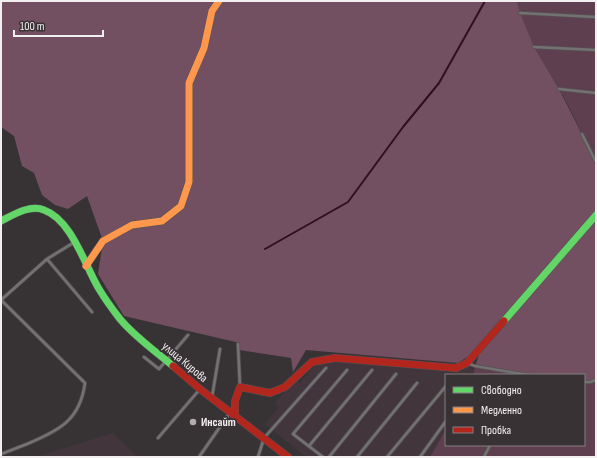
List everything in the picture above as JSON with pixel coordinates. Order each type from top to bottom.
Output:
[{"type":"street","points":[[86,266],[104,241],[132,225],[162,222],[181,206],[189,182],[189,83],[204,48],[212,12],[219,1]]},
{"type":"street","name":"улица Кирова","points":[[1,221],[17,212],[33,208],[42,209],[51,213],[69,232],[99,289],[121,320],[166,361],[200,389],[288,457]]},
{"type":"street","points":[[232,413],[236,395],[240,387],[270,394],[285,387],[312,362],[335,358],[456,368],[467,363],[596,215]]},
{"type":"lane","points":[[520,13],[596,17]]},
{"type":"lane","points":[[534,47],[596,50]]},
{"type":"lane","points":[[559,89],[596,93]]},
{"type":"lane","points":[[582,134],[596,162]]},
{"type":"lane","points":[[1,454],[42,438],[67,423],[77,411],[84,393],[85,383],[1,300],[47,259],[75,242]]},
{"type":"lane","points":[[47,259],[92,312]]},
{"type":"lane","points":[[144,356],[160,369],[188,335]]},
{"type":"lane","points":[[238,344],[240,387]]},
{"type":"lane","points":[[212,398],[220,350]]},
{"type":"lane","points":[[467,363],[475,366],[521,374]]},
{"type":"lane","points":[[258,457],[264,438],[326,368]]},
{"type":"lane","points":[[323,457],[293,434],[347,370]]},
{"type":"lane","points":[[309,446],[372,370]]},
{"type":"lane","points":[[329,457],[396,374]]},
{"type":"lane","points":[[585,382],[596,380]]},
{"type":"lane","points":[[358,457],[417,383]]},
{"type":"lane","points":[[387,457],[445,387]]},
{"type":"lane","points":[[158,438],[200,389]]},
{"type":"lane","points":[[199,457],[232,413]]},
{"type":"lane","points":[[420,457],[445,422]]},
{"type":"lane","points":[[484,457],[490,446]]},
{"type":"shaded area","points":[[1,1],[517,1],[520,13],[534,47],[559,89],[596,162],[596,380],[585,382],[585,374],[522,374],[475,366],[482,347],[458,363],[306,350],[293,372],[291,358],[239,350],[240,343],[124,316],[98,274],[103,241],[87,196],[68,209],[55,205],[42,195],[34,173],[22,166],[14,136],[1,127]]},
{"type":"shaded area","points":[[517,1],[596,1],[596,162],[563,96],[528,35]]},
{"type":"shaded area","points":[[336,362],[455,372],[468,366],[475,371],[474,374],[445,374],[445,431],[430,457],[306,457],[265,424],[279,407],[275,403],[295,380],[300,383],[315,365]]},
{"type":"shaded area","points":[[475,366],[522,374],[473,374]]},
{"type":"shaded area","points":[[596,380],[596,457],[430,457],[445,431],[445,446],[585,446],[585,382]]},
{"type":"shaded area","points":[[113,433],[137,457],[36,457]]},
{"type":"waterway","points":[[265,249],[348,202],[403,127],[439,83],[485,1]]},
{"type":"traffic: fast","points":[[1,221],[16,213],[33,208],[44,210],[54,215],[70,233],[99,289],[120,319],[139,338],[173,366]]},
{"type":"traffic: fast","points":[[504,321],[596,215]]},
{"type":"traffic: slow","points":[[86,266],[103,241],[132,225],[162,221],[181,206],[189,182],[189,83],[204,48],[212,11],[219,1]]},
{"type":"traffic: jam","points":[[235,415],[235,401],[240,387],[270,393],[285,387],[312,362],[335,358],[456,368],[467,363],[504,321]]},
{"type":"traffic: jam","points":[[173,366],[200,389],[288,457]]},
{"type":"place","name":"Инсайт","points":[[193,422]]}]
